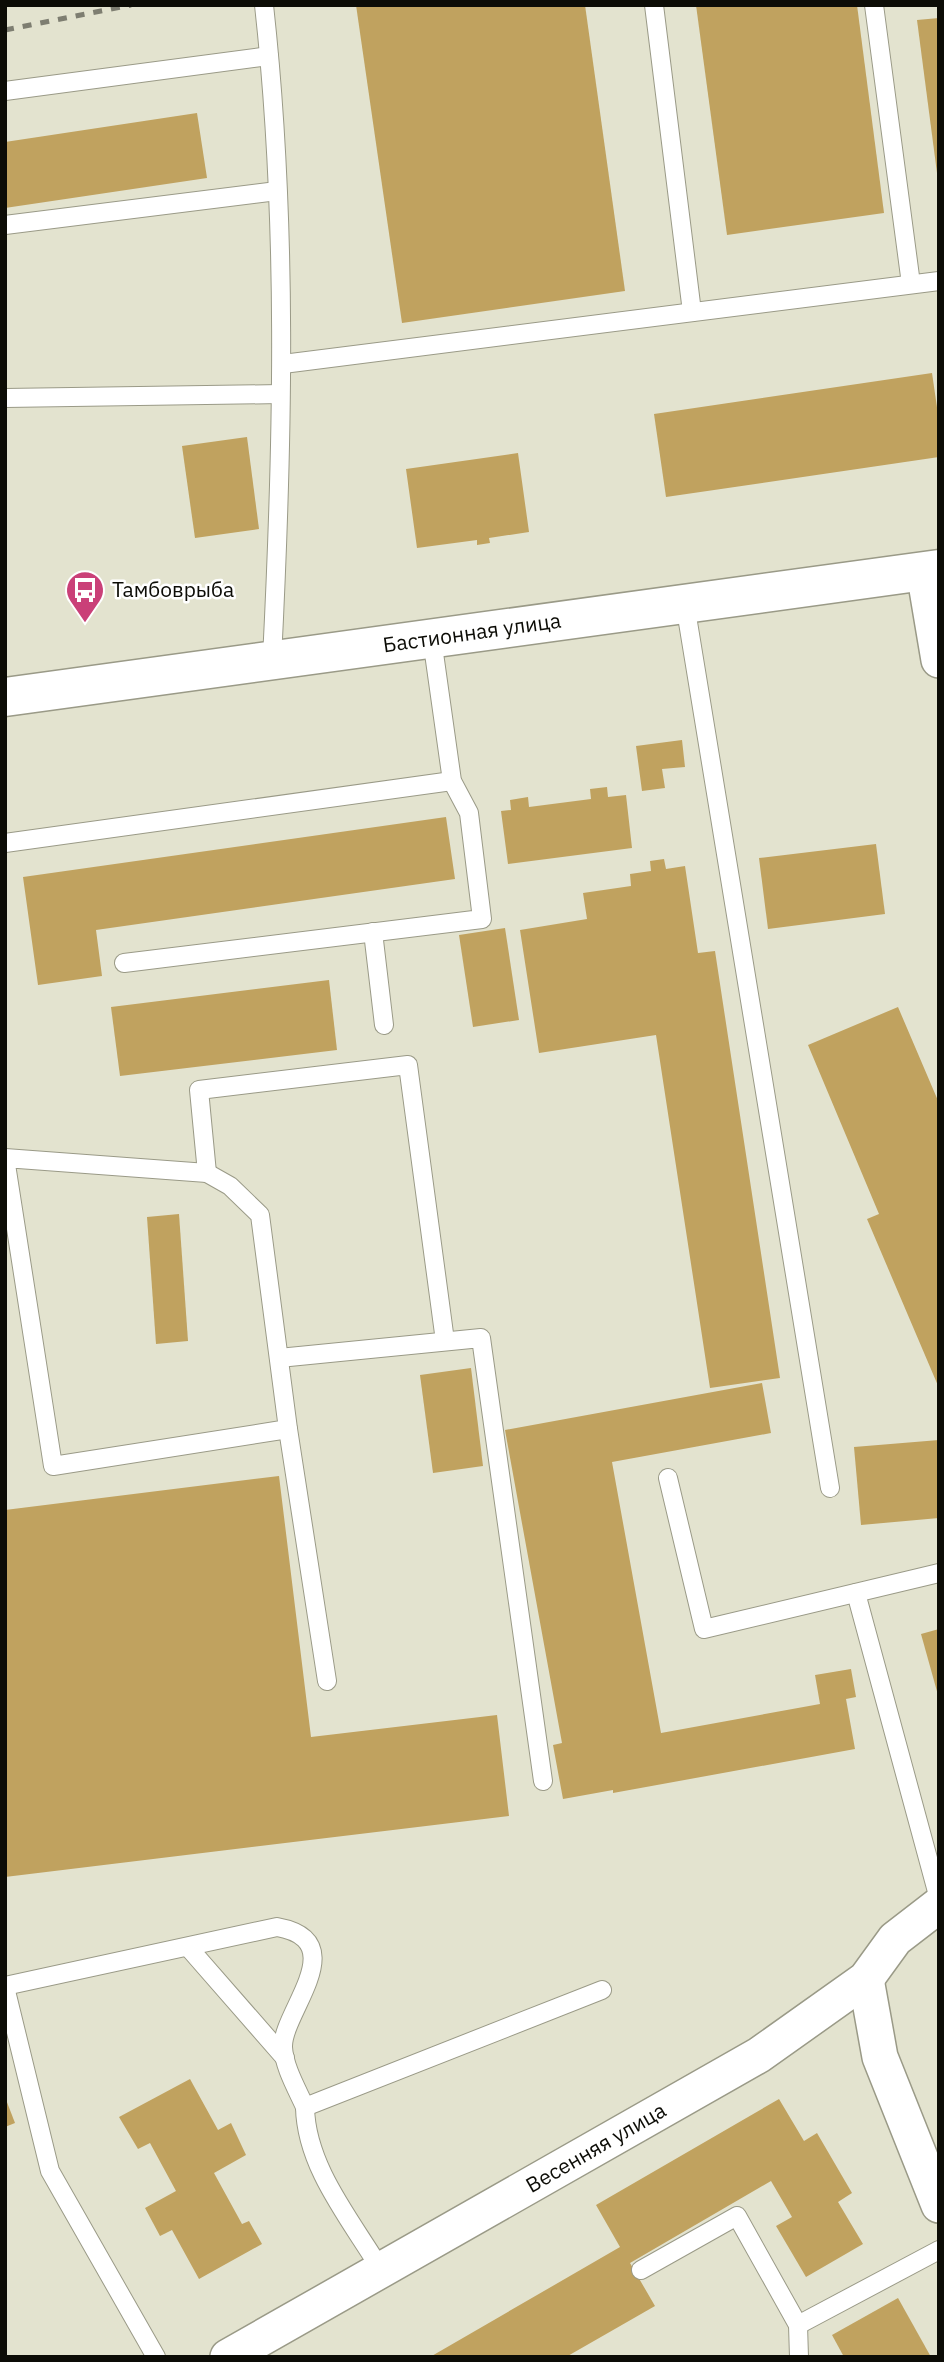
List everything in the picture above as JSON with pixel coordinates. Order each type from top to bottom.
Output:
[{"type":"main road","name":"Бастионная улица","points":[[5,697],[931,570]]},
{"type":"street","points":[[931,570],[939,660]]},
{"type":"street","name":"Весенняя улица","points":[[228,2357],[759,2055],[866,1979],[895,1939],[939,1905]]},
{"type":"street","points":[[866,1979],[880,2057],[937,2196]]},
{"type":"lane","points":[[264,5],[277,191],[283,364],[272,659]]},
{"type":"lane","points":[[654,5],[692,312]]},
{"type":"lane","points":[[874,5],[911,284]]},
{"type":"lane","points":[[5,91],[269,55]]},
{"type":"lane","points":[[5,225],[277,191]]},
{"type":"lane","points":[[283,364],[939,281]]},
{"type":"lane","points":[[5,398],[280,394]]},
{"type":"lane","points":[[685,604],[830,1488]]},
{"type":"lane","points":[[124,963],[482,919],[469,813],[452,780],[432,639]]},
{"type":"lane","points":[[5,843],[452,780]]},
{"type":"lane","points":[[373,932],[384,1025]]},
{"type":"lane","points":[[208,1173],[199,1090],[408,1065],[445,1341]]},
{"type":"lane","points":[[288,1429],[53,1466],[5,1158],[208,1173],[237,1192],[260,1215],[288,1429],[327,1681]]},
{"type":"lane","points":[[279,1358],[481,1338],[543,1781]]},
{"type":"lane","points":[[668,1478],[704,1629],[939,1573]]},
{"type":"lane","points":[[856,1593],[939,1899]]},
{"type":"lane","points":[[156,2357],[50,2171],[5,1986],[277,1927],[294,1930],[308,1944],[312,1960],[310,1979],[286,2027],[283,2045],[285,2058],[305,2108],[306,2130],[316,2161],[381,2270]]},
{"type":"lane","points":[[188,1947],[285,2058]]},
{"type":"lane","points":[[305,2108],[602,1990]]},
{"type":"lane","points":[[641,2270],[737,2217],[798,2325],[799,2357]]},
{"type":"lane","points":[[798,2325],[939,2250]]},
{"type":"building","points":[[356,5],[585,5],[625,291],[402,323]]},
{"type":"building","points":[[696,5],[857,5],[884,213],[727,235]]},
{"type":"building","points":[[939,18],[939,173],[937,173],[917,20]]},
{"type":"building","points":[[197,113],[207,178],[5,208],[5,142]]},
{"type":"building","points":[[932,373],[939,421],[939,457],[666,497],[654,414]]},
{"type":"building","points":[[247,437],[259,529],[195,538],[182,446]]},
{"type":"building","points":[[518,453],[529,532],[489,538],[490,543],[477,545],[477,540],[417,548],[406,469]]},
{"type":"building","points":[[682,740],[685,767],[662,769],[665,788],[642,791],[636,746]]},
{"type":"building","points":[[607,787],[608,797],[626,795],[632,848],[508,864],[501,811],[511,810],[510,800],[528,797],[529,807],[591,799],[590,789]]},
{"type":"building","points":[[446,817],[455,879],[96,930],[102,976],[38,985],[23,877]]},
{"type":"building","points":[[876,844],[885,914],[768,929],[759,858]]},
{"type":"building","points":[[664,859],[666,869],[685,866],[698,953],[715,951],[780,1378],[710,1388],[656,1035],[539,1053],[520,930],[587,919],[583,893],[631,886],[630,874],[651,871],[650,861]]},
{"type":"building","points":[[505,928],[519,1020],[473,1027],[459,935]]},
{"type":"building","points":[[329,980],[337,1050],[120,1076],[111,1007]]},
{"type":"building","points":[[898,1007],[939,1103],[939,1388],[867,1219],[879,1214],[808,1045]]},
{"type":"building","points":[[179,1214],[188,1341],[156,1344],[147,1217]]},
{"type":"building","points":[[471,1368],[483,1466],[433,1473],[420,1375]]},
{"type":"building","points":[[762,1383],[771,1433],[612,1462],[661,1733],[820,1704],[815,1675],[851,1669],[856,1697],[846,1699],[855,1749],[613,1793],[613,1790],[563,1799],[553,1745],[562,1743],[505,1430]]},
{"type":"building","points":[[939,1440],[939,1518],[861,1525],[854,1447]]},
{"type":"building","points":[[279,1476],[311,1737],[497,1715],[509,1816],[5,1877],[5,1510]]},
{"type":"building","points":[[939,1629],[939,1695],[938,1695],[921,1634]]},
{"type":"building","points":[[190,2079],[218,2130],[231,2123],[246,2155],[214,2173],[242,2224],[249,2221],[262,2244],[199,2279],[172,2230],[160,2236],[145,2208],[176,2191],[150,2143],[138,2149],[119,2117]]},
{"type":"building","points":[[5,2097],[15,2123],[5,2127]]},
{"type":"building","points":[[779,2099],[804,2141],[817,2133],[852,2193],[838,2202],[863,2244],[806,2277],[776,2226],[792,2217],[771,2181],[630,2263],[655,2306],[566,2357],[430,2357],[620,2247],[596,2205]]},
{"type":"building","points":[[898,2298],[931,2357],[844,2357],[832,2335]]},
{"type":"railway","points":[[5,30],[131,5]]},
{"type":"place","name":"Тамбоврыба","points":[[85,624]]}]
